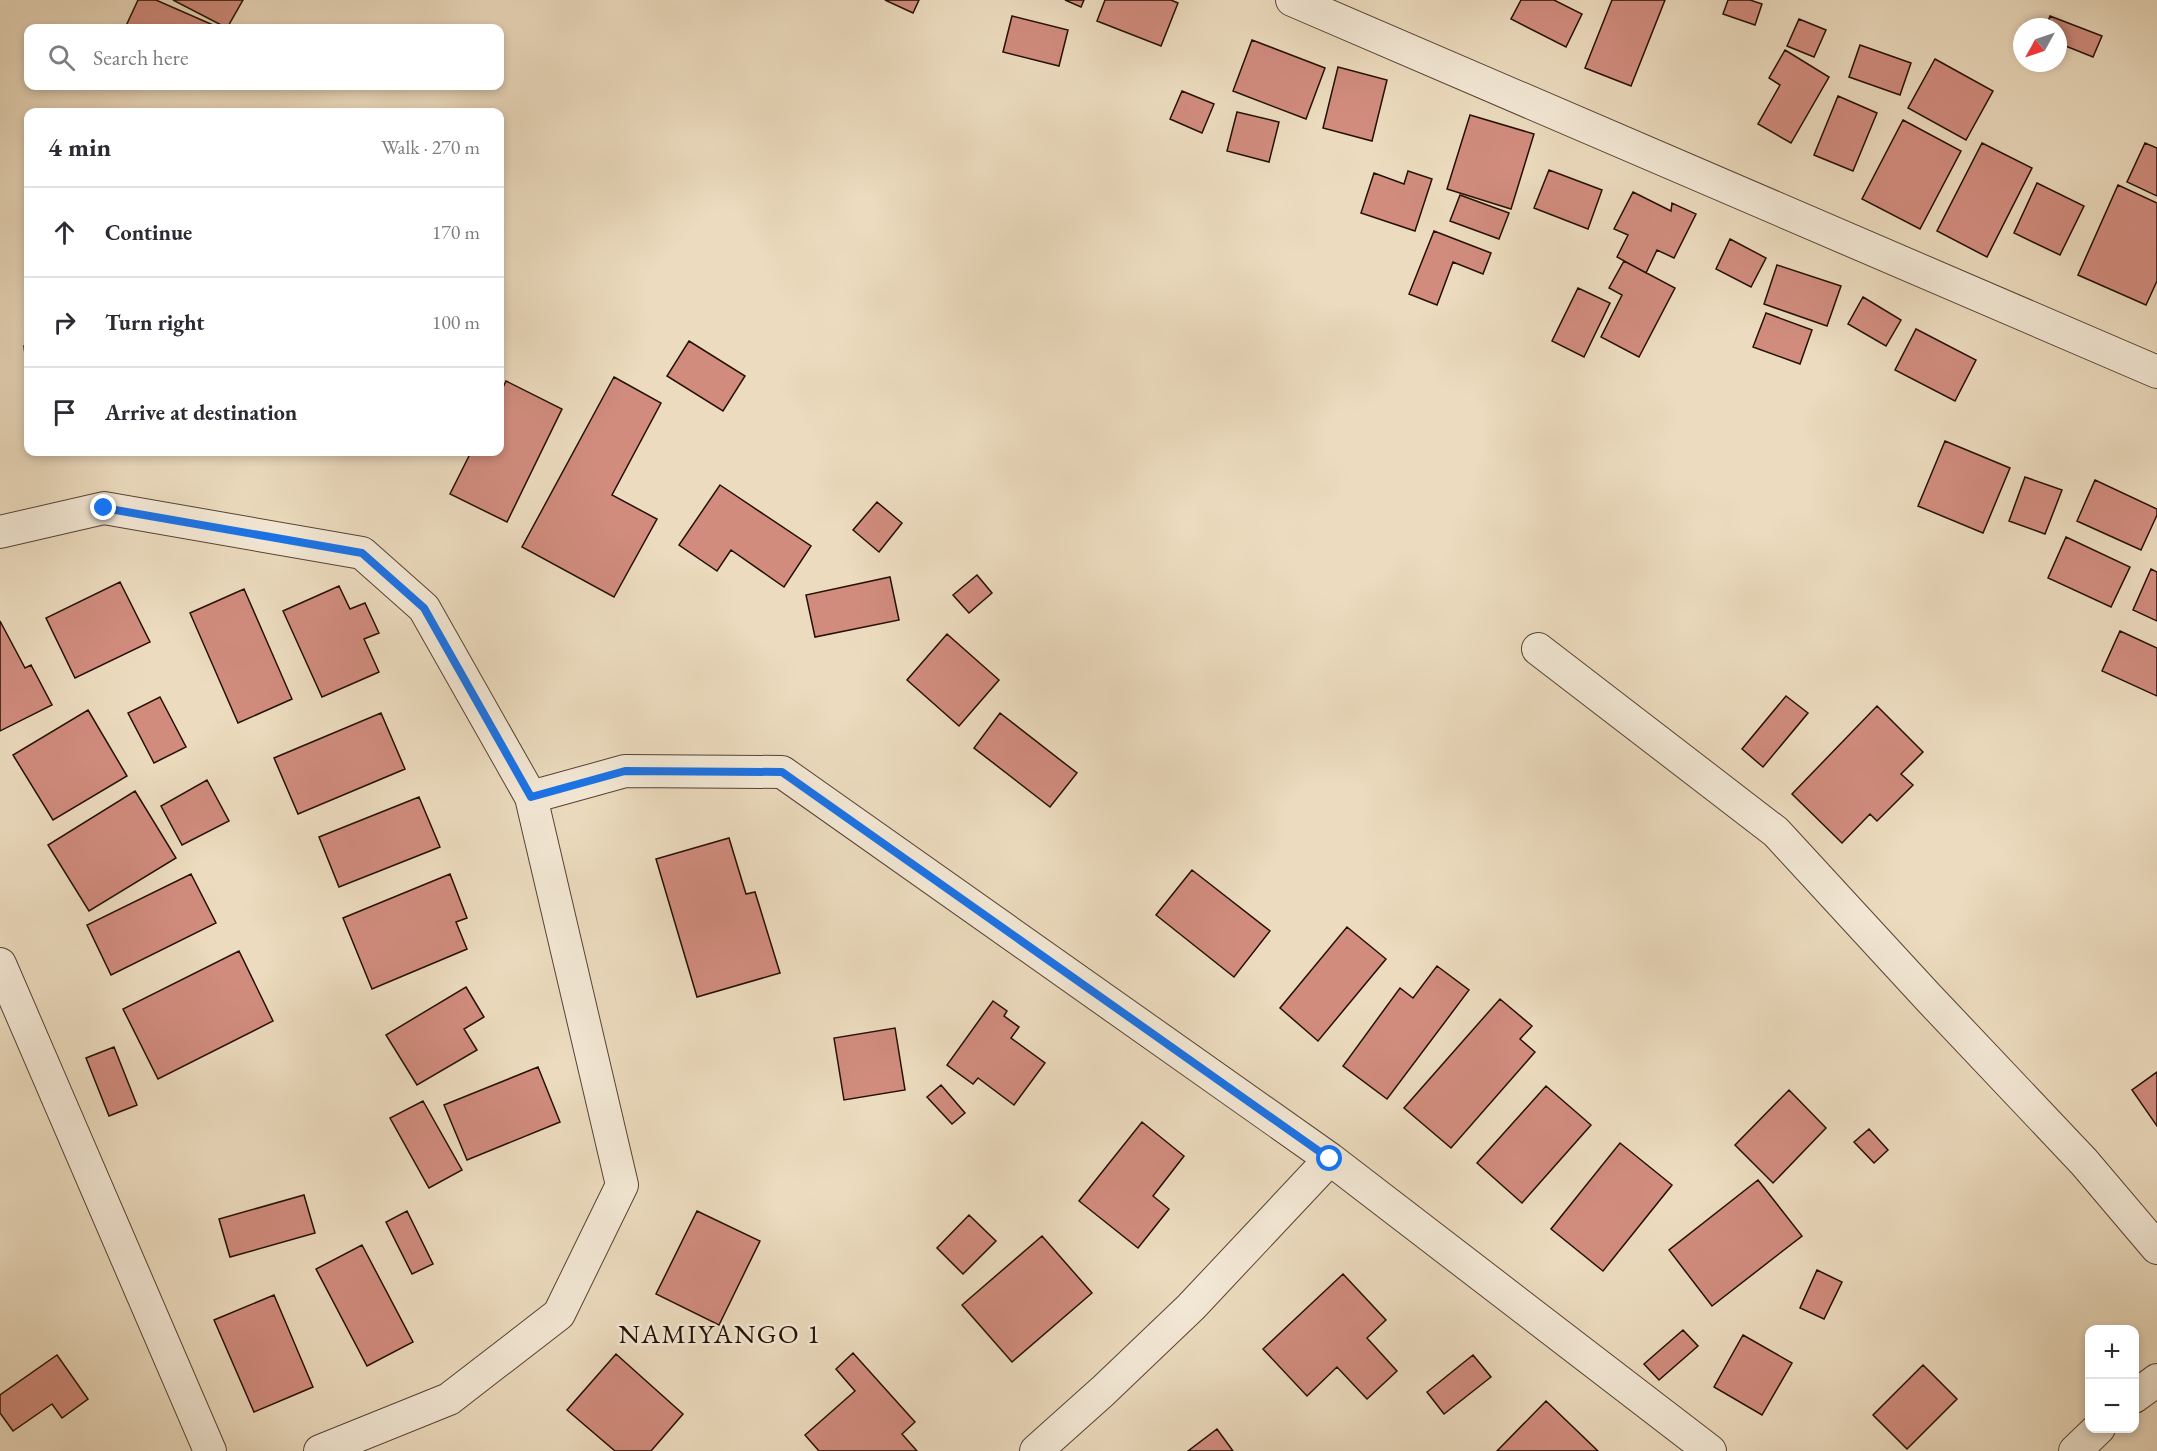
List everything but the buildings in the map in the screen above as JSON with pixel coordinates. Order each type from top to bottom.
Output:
[{"type":"street","points":[[1292,0],[2157,372]]},
{"type":"street","points":[[0,532],[104,508],[362,553],[424,608],[531,797],[622,1185],[559,1314],[449,1399],[320,1451]]},
{"type":"street","points":[[1538,649],[1776,832],[2084,1162],[2157,1248]]},
{"type":"street","points":[[531,797],[625,771],[782,772],[1330,1159],[1710,1451]]},
{"type":"street","points":[[0,964],[210,1451]]},
{"type":"street","points":[[1036,1451],[1191,1307],[1330,1159]]},
{"type":"street","points":[[2139,1393],[2157,1380]]},
{"type":"street","points":[[2075,1451],[2094,1433]]},
{"type":"district","name":"NAMIYANGO 1","points":[[720,1334]]},
{"type":"route","points":[[104,508],[362,553],[424,608],[531,797],[625,771],[782,772],[1330,1159]]}]
